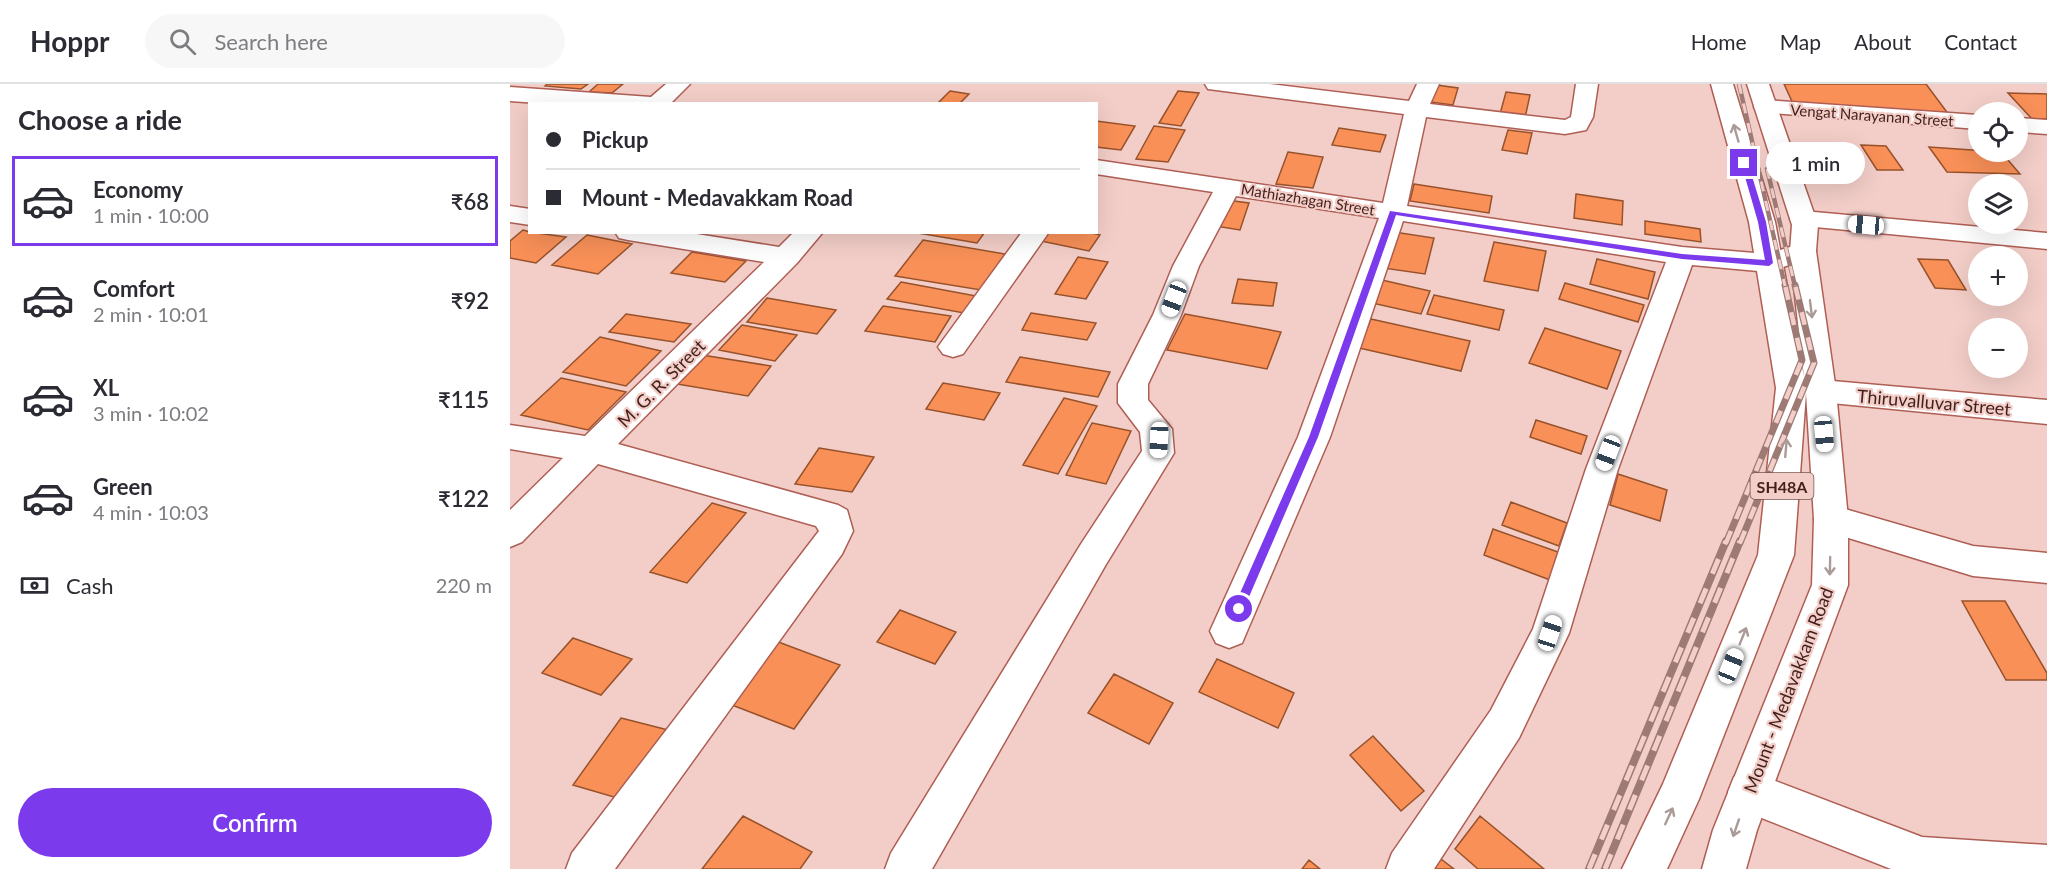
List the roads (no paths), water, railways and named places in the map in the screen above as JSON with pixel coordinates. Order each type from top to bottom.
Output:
[{"type":"street","points":[[657,102],[679,84]]},
{"type":"street","points":[[1216,84],[1565,127],[1578,124],[1582,117],[1587,84]]},
{"type":"street","points":[[1229,631],[1314,437],[1393,213],[1417,108],[1428,84]]},
{"type":"street","name":"SH48A","points":[[1644,869],[1678,799],[1776,555],[1791,388],[1762,222],[1722,84]]},
{"type":"street","points":[[510,94],[626,102]]},
{"type":"street","name":"Vengat Narayanan Street","points":[[1761,95],[1968,121]]},
{"type":"street","name":"Mount - Medavakkam Road","points":[[1724,869],[1749,792],[1830,585],[1831,519],[1821,391],[1803,235],[1761,95]]},
{"type":"street","points":[[2028,126],[2047,127]]},
{"type":"street","name":"Mathiazhagan Street","points":[[1098,167],[1622,248],[1682,256],[1769,263]]},
{"type":"street","points":[[907,869],[1093,555],[1158,453],[1156,429],[1133,403],[1133,384],[1167,315],[1186,266],[1229,186]]},
{"type":"street","points":[[641,234],[788,257]]},
{"type":"street","name":"M. G. R. Street","points":[[510,532],[788,257],[808,234]]},
{"type":"street","points":[[953,347],[1035,234]]},
{"type":"street","points":[[1769,263],[1803,235],[2047,242]]},
{"type":"street","points":[[1408,869],[1505,724],[1550,633],[1602,469],[1682,256]]},
{"type":"street","name":"Thiruvalluvar Street","points":[[1821,391],[2047,412]]},
{"type":"street","points":[[510,437],[593,450],[825,515],[835,520],[836,531],[830,544],[588,869]]},
{"type":"street","points":[[1831,519],[1973,561],[2047,568]]},
{"type":"street","points":[[1749,792],[1922,859],[2047,867]]},
{"type":"railway","points":[[1739,84],[1785,286]]},
{"type":"railway","points":[[1767,169],[1795,286]]},
{"type":"railway","points":[[1726,543],[1802,360],[1785,285]]},
{"type":"railway","points":[[1740,543],[1814,363],[1795,285]]},
{"type":"railway","points":[[1589,869],[1726,541]]},
{"type":"railway","points":[[1605,869],[1740,541]]}]
